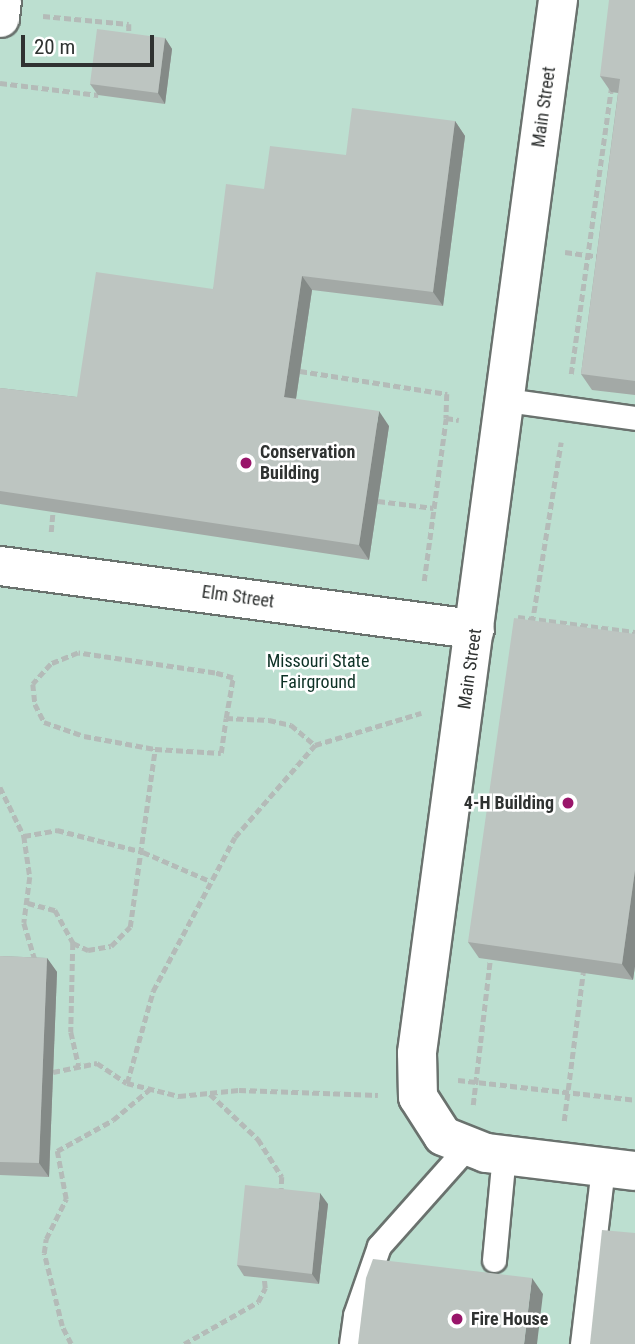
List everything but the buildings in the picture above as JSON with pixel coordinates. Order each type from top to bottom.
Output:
[{"type":"street","points":[[0,19],[2,0]]},
{"type":"street","name":"Main Street","points":[[417,1086],[464,706],[558,0]]},
{"type":"street","name":"Elm Street","points":[[0,566],[476,620]]},
{"type":"street","points":[[417,1086],[443,1136],[486,1150],[619,1169]]},
{"type":"lane","points":[[504,413],[567,409],[635,418]]},
{"type":"lane","points":[[486,1150],[494,1260]]},
{"type":"lane","points":[[351,1344],[355,1315],[379,1246],[486,1150]]},
{"type":"lane","points":[[582,1344],[619,1169]]},
{"type":"path","points":[[1,12],[129,24],[129,43]]},
{"type":"path","points":[[530,634],[567,409],[612,82]]},
{"type":"path","points":[[0,83],[98,95]]},
{"type":"path","points":[[300,371],[447,394],[422,591]]},
{"type":"path","points":[[446,418],[504,413]]},
{"type":"path","points":[[378,501],[434,508]]},
{"type":"path","points":[[476,620],[532,619],[635,632]]},
{"type":"path","points":[[78,653],[215,673],[233,678],[226,718],[221,753],[155,749],[72,733],[44,722],[35,705],[33,684],[51,664],[78,653]]},
{"type":"path","points":[[127,1083],[153,992],[210,881],[235,837],[315,745],[407,715],[464,706]]},
{"type":"path","points":[[226,718],[291,725],[315,745]]},
{"type":"path","points":[[73,943],[88,950],[110,946],[130,927],[143,852],[155,749]]},
{"type":"path","points":[[0,788],[23,836],[30,877],[24,923],[39,971]]},
{"type":"path","points":[[23,836],[57,830],[143,852],[210,881]]},
{"type":"path","points":[[27,903],[55,910],[73,943],[71,1032],[79,1066]]},
{"type":"path","points":[[486,1150],[476,1082],[490,960]]},
{"type":"path","points":[[558,1162],[583,972]]},
{"type":"path","points":[[53,1072],[97,1063],[127,1083],[179,1096],[476,1082],[635,1100]]},
{"type":"path","points":[[71,1344],[62,1326],[44,1253],[46,1239],[66,1199],[57,1151],[113,1120],[151,1089]]},
{"type":"path","points":[[210,1093],[258,1139],[282,1177],[280,1199]]},
{"type":"path","points":[[186,1344],[258,1302],[265,1288],[264,1278]]},
{"type":"green space","name":"Missouri State Fairground","points":[[0,0],[635,0],[635,1344],[0,1344]]},
{"type":"place","name":"Conservation Building","points":[[246,463]]},
{"type":"place","name":"4-H Building","points":[[568,803]]},
{"type":"place","name":"Fire House","points":[[457,1319]]}]
